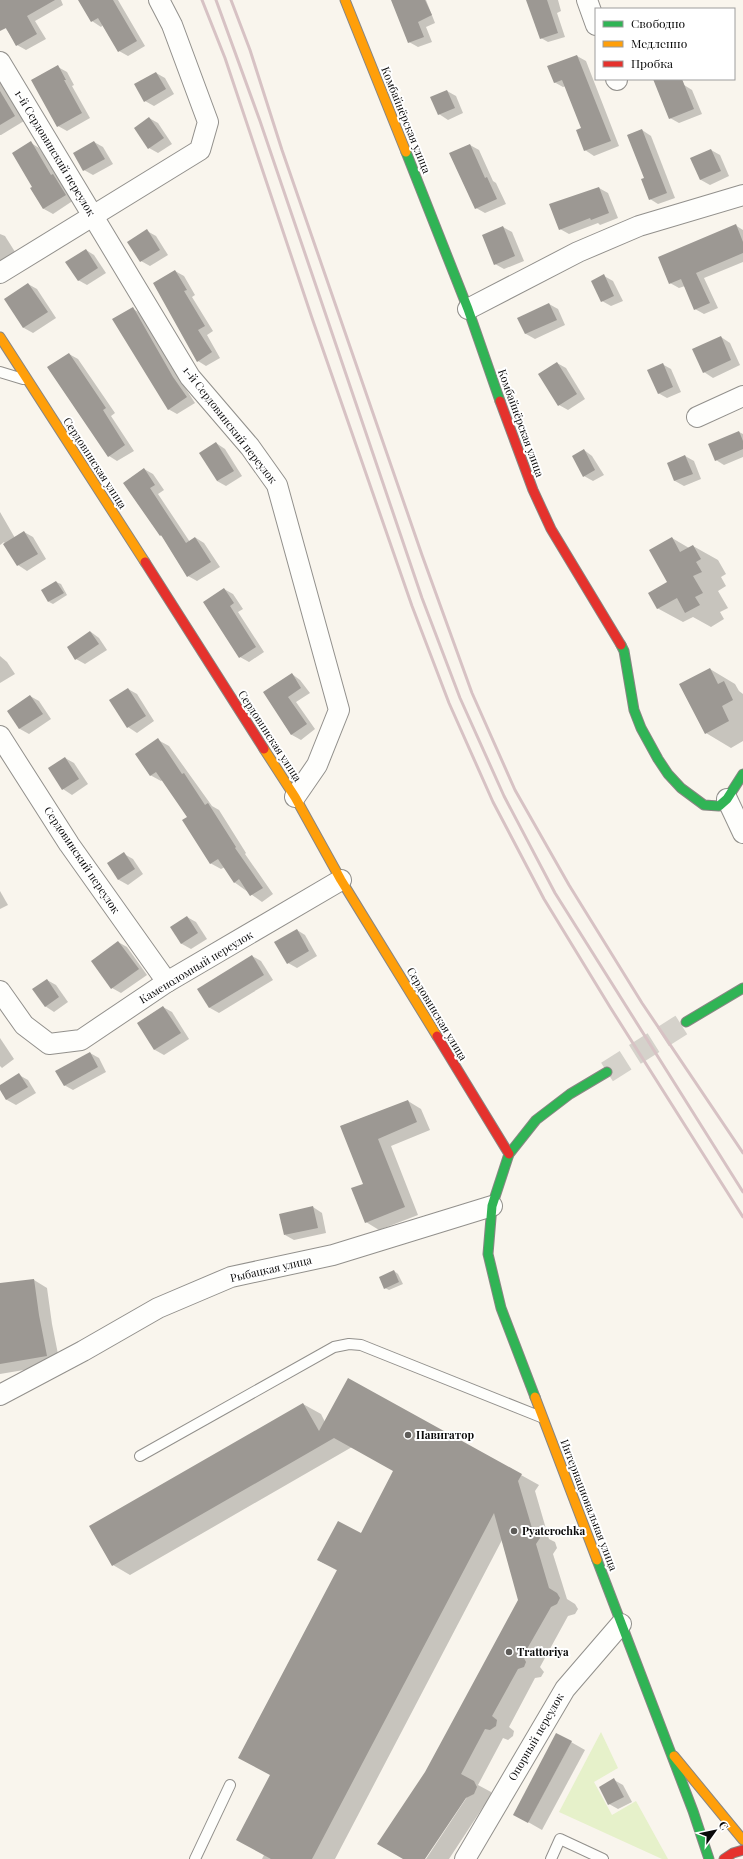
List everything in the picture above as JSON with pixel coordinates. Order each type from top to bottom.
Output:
[{"type":"street","points":[[0,273],[200,150],[208,122],[172,25],[159,0]]},
{"type":"street","name":"Комбайнёрская улица","points":[[345,0],[468,310],[513,439],[551,529],[624,651],[634,710],[658,759],[668,774],[681,788],[704,805],[719,806],[727,799]]},
{"type":"street","points":[[586,0],[595,22]]},
{"type":"street","name":"1-й Сердовинский переулок","points":[[0,62],[190,376],[250,447],[277,485],[339,710],[317,765],[295,797]]},
{"type":"street","points":[[468,310],[578,252],[639,226],[743,195]]},
{"type":"street","name":"Сердовинская улица","points":[[0,337],[295,797],[341,880],[509,1154]]},
{"type":"street","points":[[697,417],[743,396]]},
{"type":"street","name":"Сердовинский переулок","points":[[0,736],[69,844],[167,982]]},
{"type":"street","points":[[743,774],[727,799],[743,833]]},
{"type":"street","name":"Каменоломный переулок","points":[[0,991],[24,1025],[49,1044],[81,1040],[167,982],[341,880]]},
{"type":"street","points":[[686,1022],[743,988]]},
{"type":"street","points":[[509,1154],[536,1120],[570,1094],[607,1072]]},
{"type":"street","name":"Интернациональная улица","points":[[509,1154],[492,1206],[488,1254],[499,1300],[670,1751],[709,1859]]},
{"type":"street","name":"Рыбацкая улица","points":[[0,1395],[83,1352],[158,1308],[231,1277],[333,1255],[492,1206]]},
{"type":"street","name":"Опорный переулок","points":[[465,1859],[565,1689],[621,1624]]},
{"type":"street","points":[[670,1751],[743,1840]]},
{"type":"street","points":[[724,1859],[733,1853],[743,1850]]},
{"type":"lane","points":[[0,372],[27,380]]},
{"type":"lane","points":[[140,1456],[334,1347],[349,1344],[361,1345],[543,1417]]},
{"type":"lane","points":[[195,1859],[230,1785]]},
{"type":"lane","points":[[552,1859],[560,1840],[603,1859]]},
{"type":"green space","points":[[601,1732],[618,1768],[594,1782],[612,1815],[636,1801],[668,1859],[662,1859],[559,1812]]},
{"type":"building","points":[[0,0],[55,0],[27,16],[37,34],[16,46],[6,28],[0,31]]},
{"type":"building","points":[[78,0],[113,0],[137,41],[118,52],[98,18],[91,22]]},
{"type":"building","points":[[391,0],[425,0],[432,15],[418,22],[424,37],[408,43]]},
{"type":"building","points":[[526,0],[547,0],[558,33],[540,39]]},
{"type":"building","points":[[577,55],[611,141],[584,151],[576,130],[581,128],[562,80],[554,83],[547,66]]},
{"type":"building","points":[[58,65],[66,80],[64,80],[82,113],[57,127],[31,80]]},
{"type":"building","points":[[156,72],[166,89],[144,102],[134,84]]},
{"type":"building","points":[[653,80],[682,80],[694,109],[669,119]]},
{"type":"building","points":[[447,90],[455,108],[438,115],[430,97]]},
{"type":"building","points":[[0,91],[15,116],[0,125]]},
{"type":"building","points":[[149,117],[164,138],[148,149],[134,128]]},
{"type":"building","points":[[642,129],[667,193],[649,200],[641,179],[644,178],[627,135]]},
{"type":"building","points":[[31,141],[51,175],[53,174],[66,195],[43,209],[30,188],[32,187],[12,153]]},
{"type":"building","points":[[94,141],[105,159],[83,171],[73,153]]},
{"type":"building","points":[[470,144],[485,178],[487,177],[497,199],[475,209],[449,153]]},
{"type":"building","points":[[711,149],[721,171],[700,180],[690,158]]},
{"type":"building","points":[[599,187],[609,213],[591,220],[590,218],[559,230],[549,204]]},
{"type":"building","points":[[736,224],[743,242],[743,253],[696,273],[710,303],[694,310],[681,279],[669,284],[658,257]]},
{"type":"building","points":[[503,226],[515,256],[494,265],[482,235]]},
{"type":"building","points":[[147,229],[160,250],[140,262],[127,242]]},
{"type":"building","points":[[86,249],[98,268],[78,281],[65,262]]},
{"type":"building","points":[[175,270],[187,290],[184,291],[205,326],[198,330],[212,352],[197,362],[153,283]]},
{"type":"building","points":[[604,274],[614,296],[601,302],[591,281]]},
{"type":"building","points":[[28,283],[48,312],[23,328],[4,299]]},
{"type":"building","points":[[549,303],[557,320],[525,334],[517,318]]},
{"type":"building","points":[[133,307],[173,377],[187,397],[168,410],[112,319]]},
{"type":"building","points":[[721,336],[731,360],[703,373],[692,349]]},
{"type":"building","points":[[69,353],[106,408],[103,410],[125,445],[108,457],[47,367]]},
{"type":"building","points":[[557,362],[577,394],[558,406],[538,374]]},
{"type":"building","points":[[663,363],[673,387],[658,394],[647,370]]},
{"type":"building","points":[[739,431],[743,441],[743,449],[715,461],[708,444]]},
{"type":"building","points":[[216,442],[234,471],[217,481],[199,453]]},
{"type":"building","points":[[584,449],[595,470],[583,477],[572,456]]},
{"type":"building","points":[[685,455],[693,474],[674,481],[667,463]]},
{"type":"building","points":[[144,468],[155,485],[150,488],[186,543],[195,537],[211,562],[187,577],[161,535],[160,536],[123,483]]},
{"type":"building","points":[[24,531],[38,554],[17,566],[3,544]]},
{"type":"building","points":[[672,537],[680,552],[693,545],[701,559],[696,562],[702,572],[693,576],[703,593],[695,597],[700,605],[685,613],[677,598],[657,609],[648,593],[667,582],[649,550]]},
{"type":"building","points":[[56,581],[64,593],[48,602],[41,590]]},
{"type":"building","points":[[224,588],[234,603],[230,606],[256,647],[239,658],[203,602]]},
{"type":"building","points":[[90,631],[99,644],[75,660],[67,647]]},
{"type":"building","points":[[710,668],[718,684],[724,681],[733,700],[722,706],[729,721],[705,734],[679,684]]},
{"type":"building","points":[[292,673],[301,688],[288,697],[307,724],[291,735],[263,692]]},
{"type":"building","points":[[128,688],[146,716],[127,728],[109,700]]},
{"type":"building","points":[[30,695],[43,714],[19,729],[7,711]]},
{"type":"building","points":[[158,738],[205,805],[208,803],[236,847],[235,848],[263,888],[250,896],[239,879],[234,883],[218,859],[210,864],[182,820],[187,817],[156,772],[150,776],[135,754]]},
{"type":"building","points":[[65,757],[79,779],[62,790],[48,768]]},
{"type":"building","points":[[124,852],[135,869],[118,880],[107,863]]},
{"type":"building","points":[[187,916],[198,933],[181,944],[170,927]]},
{"type":"building","points":[[297,929],[309,951],[287,964],[274,942]]},
{"type":"building","points":[[118,941],[139,969],[111,989],[91,961]]},
{"type":"building","points":[[252,955],[264,975],[209,1008],[197,989]]},
{"type":"building","points":[[47,979],[59,997],[45,1007],[32,989]]},
{"type":"building","points":[[163,1006],[181,1033],[154,1050],[137,1023]]},
{"type":"building","points":[[90,1052],[98,1067],[64,1086],[55,1071]]},
{"type":"building","points":[[19,1073],[28,1087],[6,1100],[0,1090],[0,1085]]},
{"type":"building","points":[[408,1100],[417,1122],[378,1139],[405,1207],[365,1223],[351,1188],[363,1184],[340,1126]]},
{"type":"building","points":[[313,1206],[318,1228],[284,1235],[279,1214]]},
{"type":"building","points":[[394,1270],[399,1282],[384,1289],[379,1277]]},
{"type":"building","points":[[34,1279],[47,1356],[0,1364],[0,1283]]},
{"type":"building","points":[[348,1378],[522,1474],[518,1481],[532,1528],[538,1531],[540,1538],[536,1544],[549,1588],[557,1593],[560,1598],[557,1604],[551,1607],[523,1656],[526,1662],[524,1667],[518,1669],[492,1716],[497,1720],[496,1726],[490,1730],[485,1729],[461,1774],[474,1781],[477,1787],[474,1794],[466,1798],[425,1859],[403,1859],[377,1844],[425,1772],[518,1600],[494,1513],[312,1859],[271,1859],[236,1840],[270,1775],[238,1758],[337,1570],[317,1560],[338,1521],[361,1533],[393,1471],[334,1438],[112,1566],[89,1526],[303,1403],[319,1431]]},
{"type":"building","points":[[556,1733],[572,1741],[528,1823],[513,1815]]},
{"type":"building","points":[[614,1778],[624,1797],[608,1805],[599,1787]]},
{"type":"tunnel","points":[[607,1072],[686,1022]]},
{"type":"railway","points":[[202,0],[225,58],[312,318],[412,606],[449,703],[493,802],[544,899],[610,1007],[743,1217]]},
{"type":"railway","points":[[216,0],[260,121],[422,598],[460,698],[504,796],[555,893],[743,1192]]},
{"type":"railway","points":[[231,0],[250,50],[282,150],[422,555],[472,693],[515,790],[569,885],[642,1003],[743,1153]]},
{"type":"traffic: fast","points":[[406,152],[468,309],[500,401]]},
{"type":"traffic: fast","points":[[621,645],[624,651],[634,710],[641,728],[658,759],[668,774],[681,788],[704,805],[719,806],[727,799],[743,774]]},
{"type":"traffic: fast","points":[[686,1022],[743,988]]},
{"type":"traffic: fast","points":[[535,1397],[501,1308],[488,1254],[492,1206],[509,1154],[536,1120],[570,1094],[607,1072]]},
{"type":"traffic: fast","points":[[597,1560],[693,1811],[709,1859]]},
{"type":"traffic: slow","points":[[345,0],[406,152]]},
{"type":"traffic: slow","points":[[0,337],[145,562]]},
{"type":"traffic: slow","points":[[264,749],[295,797],[341,880],[437,1036]]},
{"type":"traffic: slow","points":[[535,1397],[597,1560]]},
{"type":"traffic: slow","points":[[674,1756],[743,1840]]},
{"type":"traffic: jam","points":[[500,401],[533,490],[551,529],[621,645]]},
{"type":"traffic: jam","points":[[145,562],[264,749]]},
{"type":"traffic: jam","points":[[437,1036],[509,1154]]},
{"type":"traffic: jam","points":[[724,1859],[733,1853],[743,1850]]},
{"type":"place","name":"Навигатор","points":[[408,1435]]},
{"type":"place","name":"Pyaterochka","points":[[514,1531]]},
{"type":"place","name":"Trattoriya","points":[[509,1652]]}]
